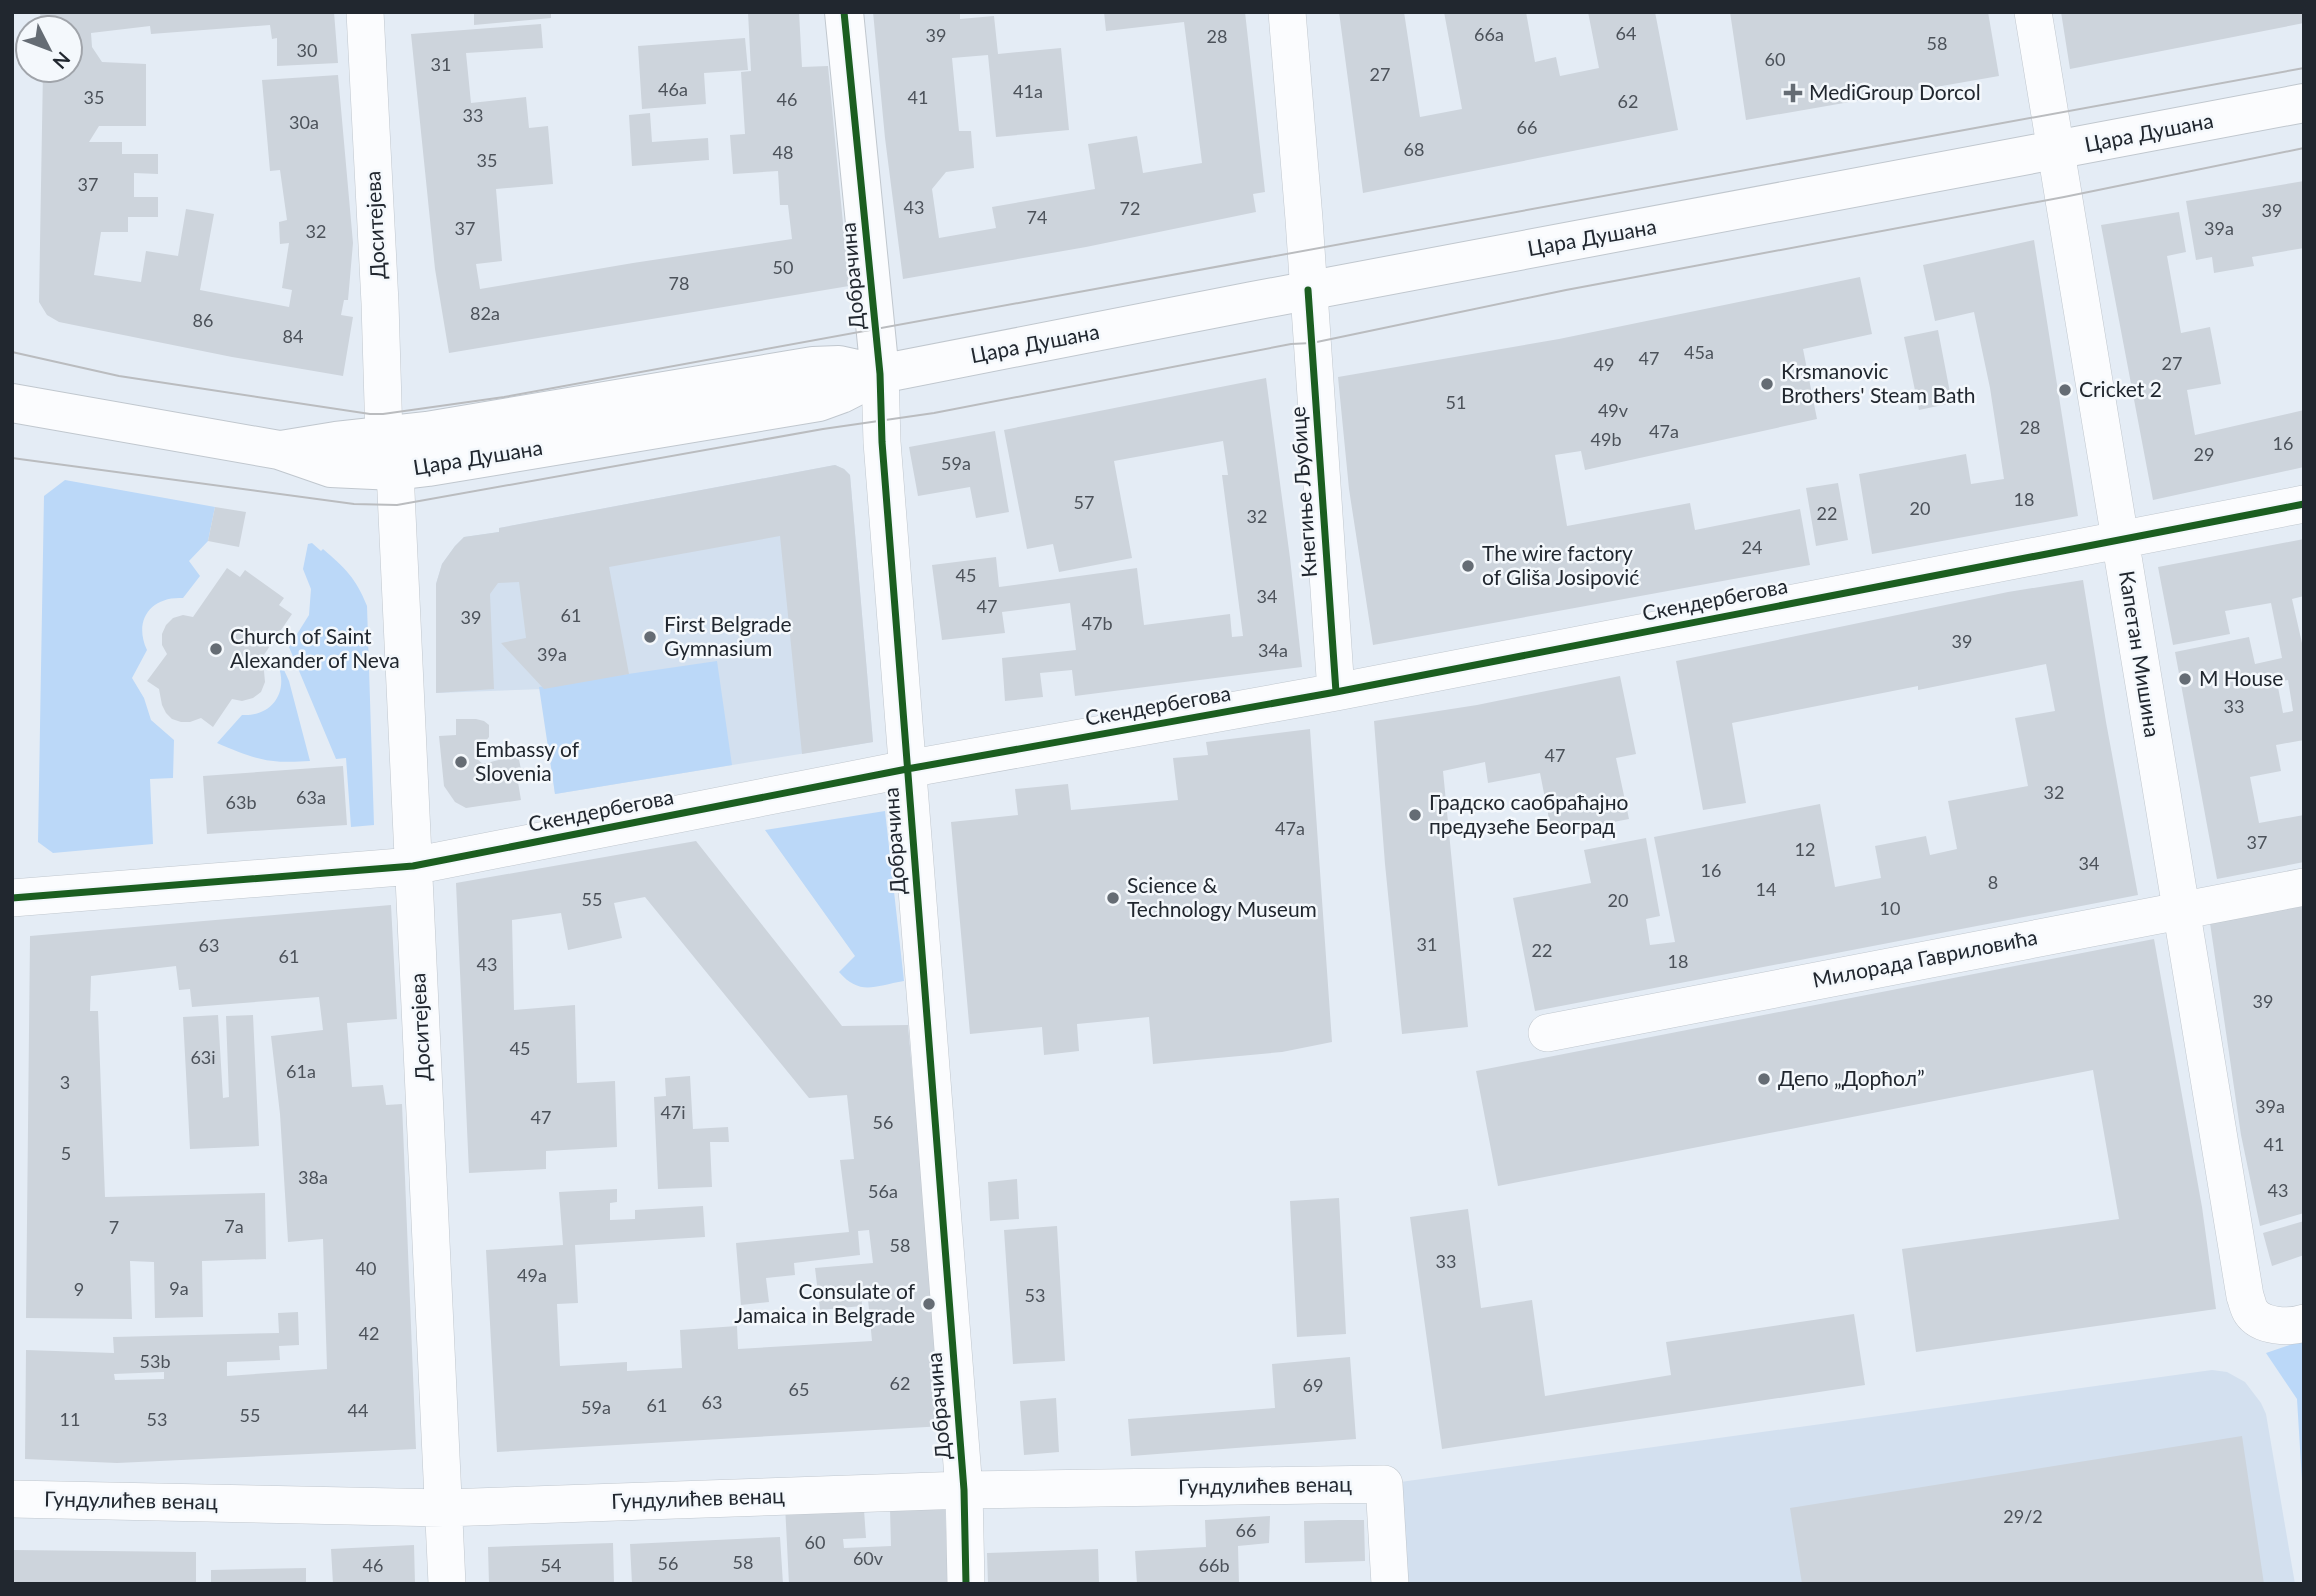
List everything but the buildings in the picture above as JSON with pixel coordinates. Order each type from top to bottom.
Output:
[{"type":"main road","name":"Добрачина","points":[[845,12],[880,374]]},
{"type":"main road","name":"Цара Душана","points":[[12,403],[279,450],[331,468],[389,454],[461,462],[819,402],[842,394],[880,374],[1308,290],[2304,103]]},
{"type":"street","name":"Доситејева","points":[[365,12],[413,866],[447,1584]]},
{"type":"street","name":"Кнегиње Љубице","points":[[1287,12],[1336,692]]},
{"type":"street","name":"Капетан Мишина","points":[[2032,12],[2245,1296],[2251,1313],[2269,1324],[2295,1326],[2304,1323]]},
{"type":"street","name":"Добрачина","points":[[880,374],[907,769],[964,1490],[966,1584]]},
{"type":"street","name":"Скендербегова","points":[[12,898],[413,866],[907,769],[1336,692],[2304,504]]},
{"type":"street","name":"Милорада Гавриловића","points":[[1547,1033],[2304,887]]},
{"type":"street","name":"Гундулићев венац","points":[[12,1499],[444,1508],[964,1490],[1384,1484],[1390,1584]]},
{"type":"shaded area","name":"First Belgrade Gymnasium","points":[[835,465],[850,475],[873,742],[555,794],[544,689],[436,693],[436,584],[442,564],[464,537],[499,532],[499,528]]},
{"type":"shaded area","points":[[65,480],[215,507],[208,541],[189,561],[200,576],[183,598],[162,601],[148,612],[142,629],[147,650],[132,678],[144,698],[151,720],[174,740],[173,778],[150,779],[153,844],[53,853],[38,842],[44,496]]},
{"type":"shaded area","points":[[312,543],[321,551],[323,549],[349,574],[367,606],[374,825],[351,827],[346,758],[336,759],[289,647],[309,615],[311,589],[303,569],[308,544]]},
{"type":"shaded area","points":[[280,661],[289,681],[310,761],[283,762],[262,759],[217,743],[242,715],[261,712],[275,701],[281,685],[278,665]]},
{"type":"shaded area","points":[[717,661],[732,765],[555,794],[539,687]]},
{"type":"shaded area","points":[[885,811],[904,981],[861,987],[839,972],[855,956],[765,830]]},
{"type":"shaded area","points":[[2304,1340],[2304,1514],[2297,1399],[2266,1353]]},
{"type":"shaded area","points":[[2212,1370],[2227,1372],[2245,1382],[2266,1414],[2295,1584],[1400,1584],[1393,1483]]},
{"type":"tram line","points":[[12,352],[119,376],[383,414],[504,397],[2304,68]]},
{"type":"tram line","points":[[12,458],[354,504],[397,505],[823,429],[934,413],[1291,344],[1312,343],[1566,290],[2064,197],[2304,148]]},
{"type":"cycle path","points":[[844,12],[880,374],[882,442],[964,1490],[966,1584]]},
{"type":"cycle path","points":[[1308,290],[1336,692]]},
{"type":"cycle path","points":[[12,898],[413,866],[907,769],[1336,692],[2304,504]]},
{"type":"place","name":"MediGroup Dorcol","points":[[1793,93]]},
{"type":"place","name":"Krsmanovic Brothers' Steam Bath","points":[[1767,384]]},
{"type":"place","name":"Cricket 2","points":[[2065,390]]},
{"type":"place","name":"The wire factory of Gliša Josipović","points":[[1468,566]]},
{"type":"place","name":"First Belgrade Gymnasium","points":[[650,637]]},
{"type":"place","name":"Church of Saint Alexander of Neva","points":[[216,649]]},
{"type":"place","name":"M House","points":[[2185,679]]},
{"type":"place","name":"Embassy of Slovenia","points":[[461,762]]},
{"type":"place","name":"Градско саобраћајно предузеће Београд","points":[[1415,815]]},
{"type":"place","name":"Science & Technology Museum","points":[[1113,898]]},
{"type":"place","name":"Депо „Дорћол”","points":[[1764,1079]]},
{"type":"place","name":"Consulate of Jamaica in Belgrade","points":[[929,1304]]}]
